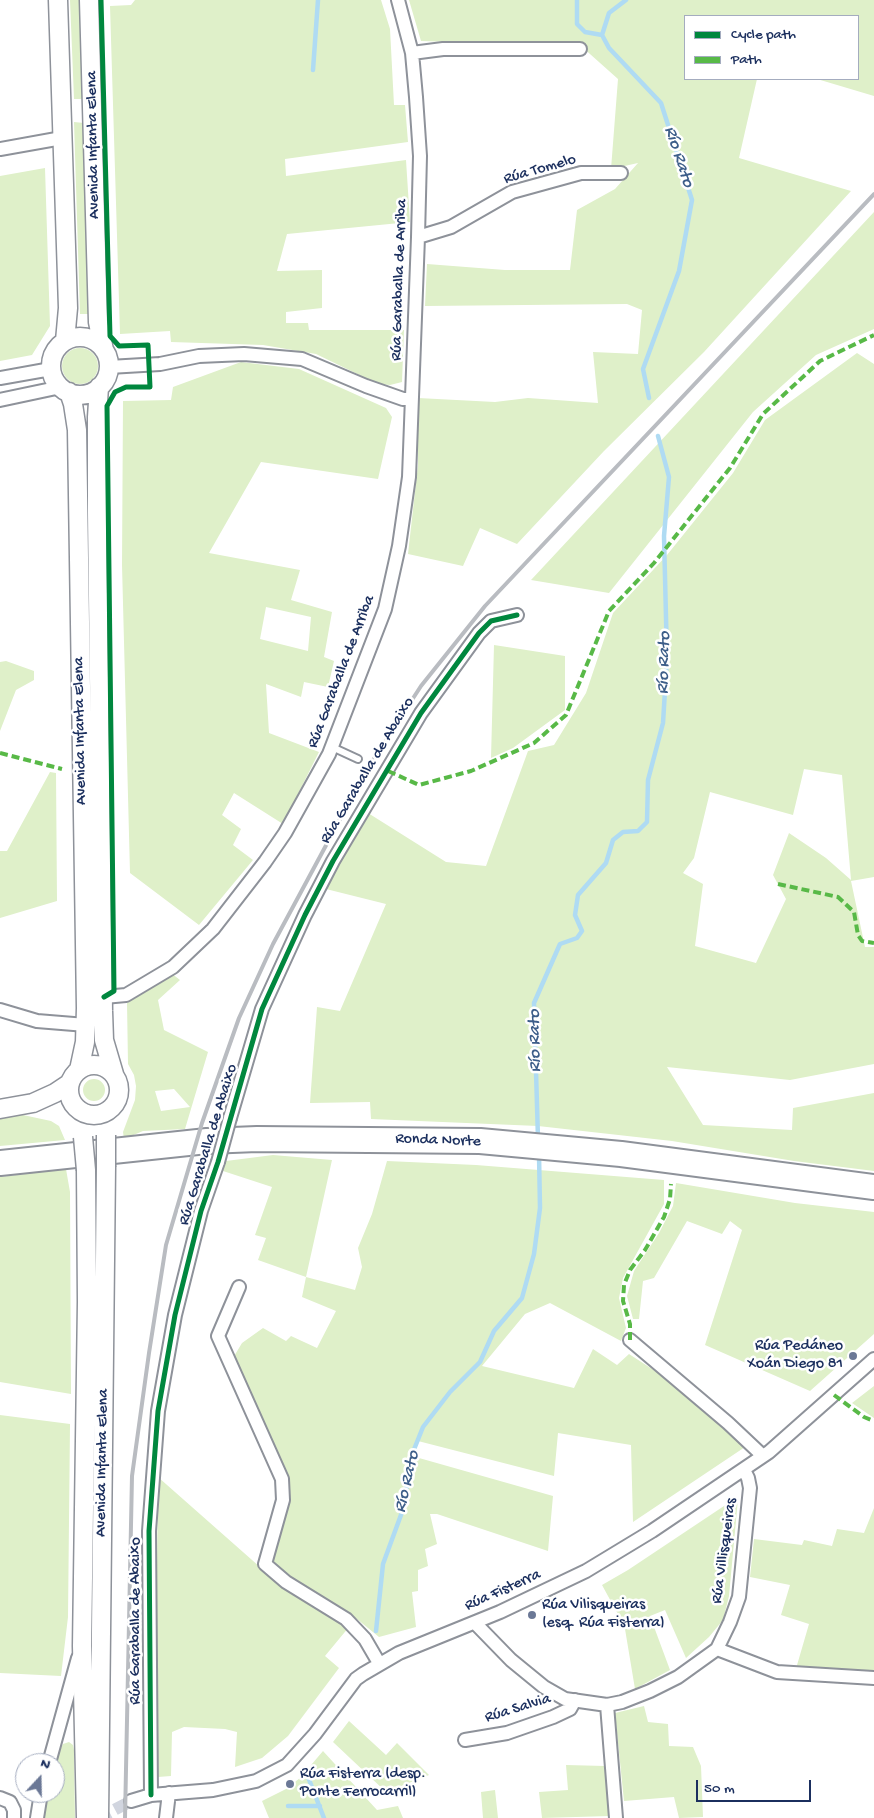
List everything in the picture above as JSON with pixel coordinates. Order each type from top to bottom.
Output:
[{"type":"highway","name":"Ronda Norte","points":[[0,1163],[140,1148],[240,1140],[480,1141],[631,1155],[874,1187]]},
{"type":"street","name":"Avenida Infanta Elena","points":[[58,0],[68,308],[64,341]]},
{"type":"street","name":"Avenida Infanta Elena","points":[[89,0],[98,322],[104,350]]},
{"type":"street","name":"Rúa Garaballa de Arriba","points":[[104,998],[126,995],[173,968],[213,929],[285,833],[332,747],[385,609],[399,546],[409,477],[420,156],[412,53],[398,0]]},
{"type":"street","points":[[412,53],[443,49],[580,49]]},
{"type":"street","points":[[0,149],[62,138]]},
{"type":"street","name":"Rúa Tomelo","points":[[418,237],[451,227],[512,192],[581,173],[621,173]]},
{"type":"street","points":[[0,400],[65,390],[84,394],[99,387],[107,375],[109,367],[104,350],[98,343],[82,337],[64,341],[54,353],[51,369],[55,380],[65,390]]},
{"type":"street","points":[[109,367],[160,364],[200,356],[244,354],[302,359],[366,386],[403,399],[411,399]]},
{"type":"street","points":[[0,378],[51,369]]},
{"type":"street","name":"Avenida Infanta Elena","points":[[99,387],[97,417],[97,512],[104,1040],[114,1074]]},
{"type":"street","name":"Avenida Infanta Elena","points":[[65,390],[74,404],[78,430],[86,1025],[83,1055],[74,1076]]},
{"type":"street","name":"Rúa Garaballa de Abaixo","points":[[151,1795],[149,1532],[158,1411],[175,1314],[201,1211],[218,1162],[262,1009],[305,915],[333,861],[421,714],[479,633],[491,621],[517,616]]},
{"type":"street","points":[[0,1010],[37,1021],[86,1025]]},
{"type":"street","points":[[0,1109],[33,1103],[55,1094],[74,1076],[91,1065],[100,1066],[114,1074],[120,1090],[113,1108],[100,1115],[92,1115],[76,1108],[33,1103]]},
{"type":"street","points":[[74,1076],[70,1096],[76,1108]]},
{"type":"street","name":"Avenida Infanta Elena","points":[[76,1108],[83,1137],[86,1170],[87,1302],[82,1646],[86,1818]]},
{"type":"street","name":"Avenida Infanta Elena","points":[[99,1818],[106,1135],[113,1108]]},
{"type":"street","points":[[239,1287],[218,1336],[282,1479],[283,1500],[266,1564],[286,1582],[346,1619],[365,1639],[379,1663]]},
{"type":"street","points":[[630,1340],[728,1423],[763,1456]]},
{"type":"street","name":"Rúa Fisterra","points":[[131,1802],[151,1795],[213,1790],[256,1781],[287,1764],[315,1734],[356,1679],[379,1663],[475,1623],[586,1570],[652,1532],[763,1456],[874,1359]]},
{"type":"street","name":"Rúa Villisqueiras","points":[[475,1623],[511,1660],[544,1687],[565,1698],[607,1705],[622,1702],[650,1691],[678,1677],[717,1648],[730,1622],[739,1597],[750,1488],[744,1470]]},
{"type":"street","points":[[51,1753],[82,1646]]},
{"type":"street","points":[[717,1648],[777,1672],[874,1678]]},
{"type":"street","name":"Rúa Salvia","points":[[465,1740],[507,1733],[554,1717],[570,1709],[575,1700]]},
{"type":"street","points":[[607,1705],[616,1818]]},
{"type":"street","points":[[166,1818],[170,1793]]},
{"type":"street","points":[[0,1798],[10,1802],[14,1810],[14,1818]]},
{"type":"street","points":[[37,1818],[39,1803]]},
{"type":"lane","points":[[332,747],[358,759]]},
{"type":"green space","points":[[70,0],[80,0],[84,99],[74,99]]},
{"type":"green space","points":[[135,0],[381,0],[390,29],[394,105],[405,105],[408,142],[285,159],[286,176],[406,160],[410,222],[287,234],[277,271],[322,270],[322,308],[286,312],[286,323],[308,323],[309,330],[404,330],[402,382],[390,385],[378,384],[316,354],[263,345],[171,342],[170,331],[120,334],[110,6],[131,5]]},
{"type":"green space","points":[[409,0],[874,0],[874,96],[820,80],[859,80],[859,15],[684,15],[684,80],[757,80],[739,158],[851,191],[704,352],[604,451],[517,544],[480,528],[463,566],[408,554],[418,465],[418,398],[495,402],[528,398],[598,403],[593,352],[638,354],[642,310],[627,304],[425,306],[427,264],[505,270],[570,270],[577,210],[615,189],[638,163],[611,169],[618,79],[581,46],[421,41]]},
{"type":"green space","points":[[74,122],[84,123],[90,314],[80,314]]},
{"type":"green space","points":[[45,168],[50,326],[32,355],[0,361],[0,176]]},
{"type":"green space","points":[[874,212],[874,329],[816,355],[753,412],[609,593],[531,580]]},
{"type":"green space","points":[[80,348],[92,354],[98,366],[92,378],[80,384],[68,378],[62,366],[68,354]]},
{"type":"green space","points":[[857,353],[874,364],[874,877],[851,881],[865,947],[874,947],[874,1064],[790,1080],[667,1067],[703,1125],[792,1130],[793,1108],[874,1093],[874,1171],[794,1161],[672,1141],[538,1126],[371,1119],[370,1102],[310,1103],[317,1007],[340,1011],[386,904],[326,889],[368,813],[446,862],[486,866],[528,751],[554,745],[586,693],[613,613],[667,555],[733,473],[765,420]],"holes":[[[804,769],[842,775],[851,880],[826,858],[789,833],[773,875],[786,899],[756,963],[695,946],[703,884],[683,873],[694,858],[710,792],[793,815]]]},
{"type":"green space","points":[[241,362],[299,369],[386,408],[392,417],[378,479],[261,462],[209,553],[300,570],[291,600],[332,612],[324,657],[334,661],[328,687],[304,682],[301,697],[266,684],[269,733],[319,752],[283,824],[234,793],[222,815],[241,829],[233,845],[253,860],[199,925],[130,873],[122,565],[123,401],[171,400],[173,387]],"holes":[[[266,607],[311,617],[308,651],[260,639]]]},
{"type":"green space","points":[[494,645],[565,656],[565,710],[513,748],[491,758]]},
{"type":"green space","points":[[6,661],[34,671],[34,680],[16,690],[0,731],[0,662]]},
{"type":"green space","points":[[50,772],[56,773],[57,901],[0,918],[0,851],[7,851]]},
{"type":"green space","points":[[171,973],[180,980],[158,1000],[164,1030],[208,1052],[185,1129],[143,1131],[124,1139],[123,1132],[135,1100],[136,1086],[134,1075],[128,1064],[127,1003]],"holes":[[[174,1089],[190,1107],[161,1111],[155,1091]]]},
{"type":"green space","points":[[94,1079],[102,1082],[105,1090],[102,1098],[94,1101],[86,1098],[83,1090],[86,1082]]},
{"type":"green space","points":[[23,1115],[51,1121],[59,1126],[65,1140],[0,1146],[0,1118]]},
{"type":"green space","points":[[273,1155],[332,1160],[306,1277],[258,1260],[266,1238],[255,1235],[272,1187],[223,1171],[226,1161]]},
{"type":"green space","points":[[387,1161],[476,1165],[664,1180],[664,1204],[623,1278],[619,1298],[626,1328],[621,1341],[550,1303],[525,1314],[482,1366],[574,1388],[593,1349],[617,1365],[629,1354],[669,1380],[748,1445],[633,1522],[631,1445],[558,1433],[554,1476],[418,1441],[412,1456],[553,1496],[548,1551],[437,1514],[430,1514],[437,1544],[425,1549],[428,1566],[418,1570],[418,1591],[412,1592],[416,1627],[379,1637],[357,1619],[288,1580],[272,1566],[288,1494],[233,1358],[242,1343],[263,1328],[286,1341],[291,1336],[317,1348],[336,1311],[302,1297],[306,1277],[355,1290],[362,1267],[358,1248],[372,1214]]},
{"type":"green space","points":[[66,1169],[70,1192],[71,1394],[0,1382],[0,1177]]},
{"type":"green space","points":[[676,1183],[795,1203],[874,1212],[874,1334],[810,1391],[705,1345],[742,1230],[730,1221],[722,1234],[687,1221],[654,1278],[643,1281],[639,1319],[633,1319],[627,1296],[634,1271],[659,1233],[673,1206]]},
{"type":"green space","points":[[96,1194],[99,1194],[94,1606],[91,1606]]},
{"type":"green space","points":[[874,1386],[874,1418],[852,1403]]},
{"type":"green space","points":[[0,1415],[70,1424],[68,1617],[61,1676],[0,1673]]},
{"type":"green space","points":[[158,1477],[286,1590],[349,1627],[325,1656],[339,1668],[288,1736],[262,1758],[235,1767],[237,1732],[225,1729],[184,1727],[172,1732],[171,1776],[158,1777],[156,1652]]},
{"type":"green space","points":[[736,1498],[738,1499],[729,1596],[723,1620],[709,1637],[686,1658],[665,1610],[650,1616],[670,1670],[635,1689],[623,1617],[620,1618],[602,1585],[628,1570]]},
{"type":"green space","points":[[874,1508],[874,1673],[795,1672],[809,1624],[781,1615],[790,1585],[750,1577],[754,1539],[802,1545],[804,1540],[832,1546],[837,1529],[864,1533]]},
{"type":"green space","points":[[644,1706],[648,1722],[668,1724],[669,1746],[693,1747],[701,1766],[703,1817],[679,1818],[674,1797],[624,1801],[615,1713]]},
{"type":"green space","points":[[349,1721],[386,1755],[397,1743],[429,1775],[386,1792],[333,1742]]},
{"type":"green space","points":[[69,1742],[73,1745],[74,1750],[75,1818],[45,1818],[45,1803],[65,1803],[65,1753],[59,1753],[63,1744]]},
{"type":"green space","points":[[323,1751],[377,1810],[398,1806],[403,1818],[269,1818],[262,1801],[286,1789],[300,1778]]},
{"type":"green space","points":[[566,1765],[605,1766],[610,1816],[542,1818],[539,1792],[568,1790]]},
{"type":"green space","points":[[495,1790],[498,1818],[483,1818],[481,1792]]},
{"type":"waterway","points":[[313,70],[318,0]]},
{"type":"waterway","points":[[577,0],[577,24],[585,32],[602,35]]},
{"type":"waterway","name":"Río Rato","points":[[626,0],[609,13],[602,35],[609,48],[661,103],[692,200],[679,271],[643,369],[649,398]]},
{"type":"waterway","name":"Río Rato","points":[[538,1139],[534,1003],[560,944],[577,938],[582,931],[575,915],[578,895],[606,863],[613,840],[623,832],[638,831],[647,822],[648,780],[663,723],[667,658],[664,536],[669,477],[658,436]]},
{"type":"waterway","name":"Río Rato","points":[[376,1631],[383,1564],[405,1504],[409,1462],[423,1427],[450,1392],[480,1362],[494,1331],[522,1298],[534,1254],[540,1208],[539,1154]]},
{"type":"waterway","name":"Río Rato","points":[[308,1777],[324,1818]]},
{"type":"waterway","points":[[288,1806],[320,1806]]},
{"type":"tunnel","points":[[99,1818],[131,1801]]},
{"type":"railway","points":[[125,1818],[132,1476],[166,1245],[202,1123],[239,1018],[273,944],[366,771],[421,686],[485,606],[874,194]]},
{"type":"marked path","points":[[388,771],[419,785],[471,771],[534,743],[566,715],[609,611],[654,563],[730,468],[763,414],[820,361],[874,335]]},
{"type":"marked path","points":[[0,753],[62,769]]},
{"type":"marked path","points":[[778,884],[838,897],[854,912],[858,935],[862,941],[874,943]]},
{"type":"marked path","points":[[630,1340],[630,1324],[623,1301],[624,1285],[630,1270],[645,1250],[664,1217],[670,1199],[671,1184]]},
{"type":"marked path","points":[[834,1395],[864,1417],[874,1421]]},
{"type":"cycle path","points":[[101,0],[110,336],[119,346],[148,345],[150,387],[126,387],[115,392],[107,406],[114,991],[104,997]]},
{"type":"cycle path","points":[[151,1795],[149,1531],[158,1411],[175,1315],[201,1211],[218,1162],[262,1009],[305,915],[333,861],[421,713],[479,633],[491,621],[517,615]]},
{"type":"place","name":"Rúa Pedáneo Xoán Diego 81","points":[[853,1356]]},
{"type":"place","name":"Rúa Vilisqueiras (esq. Rúa Fisterra)","points":[[532,1615]]},
{"type":"place","name":"Rúa Fisterra (desp. Ponte Ferrocarril)","points":[[290,1784]]}]
